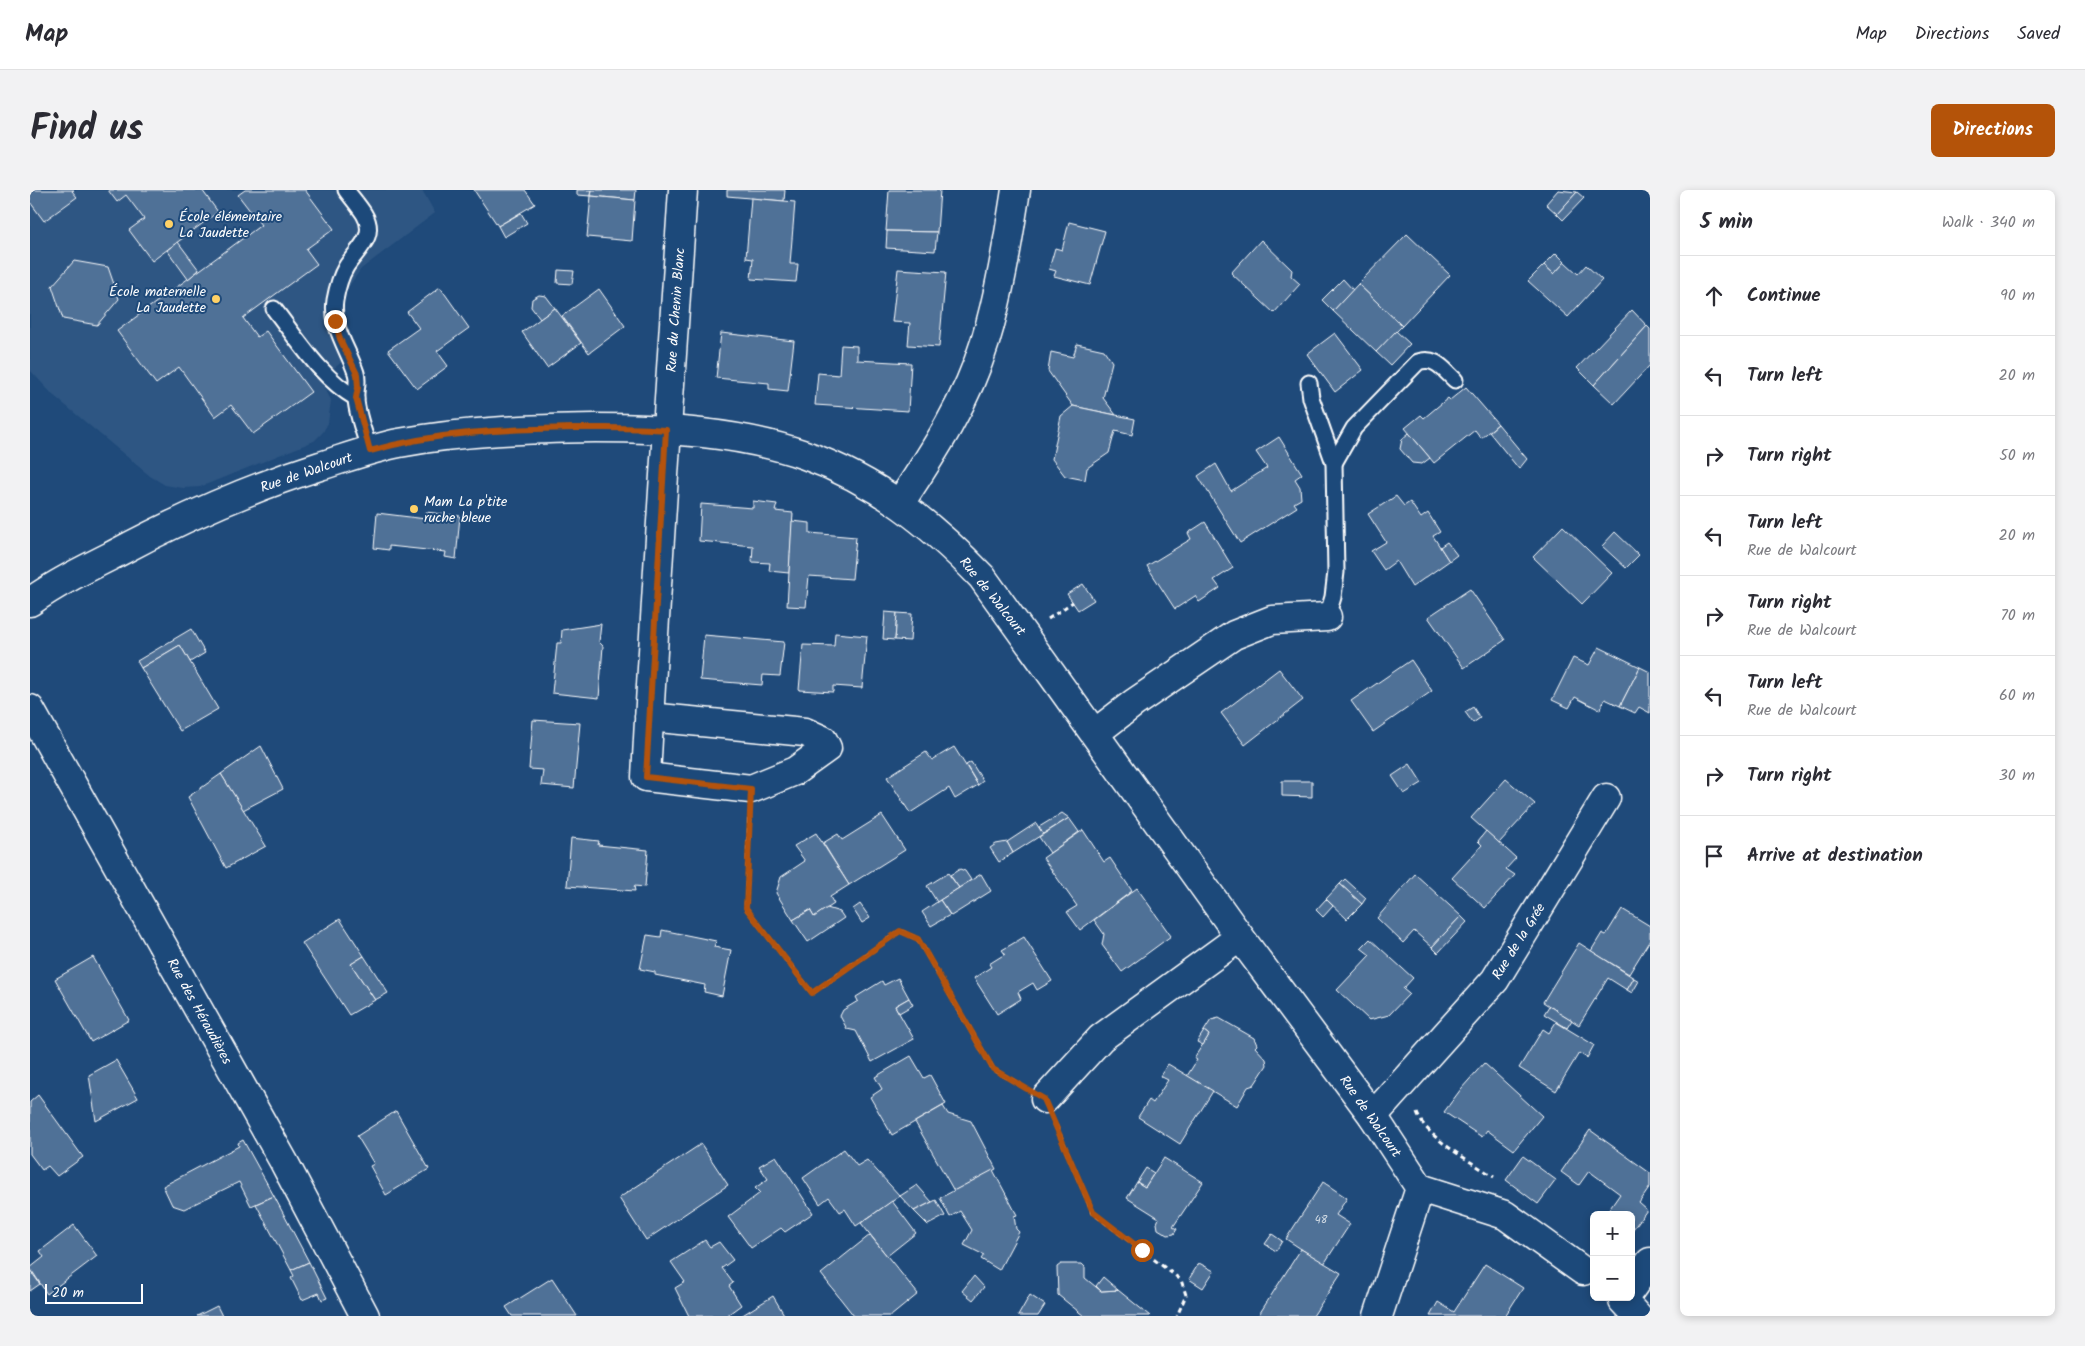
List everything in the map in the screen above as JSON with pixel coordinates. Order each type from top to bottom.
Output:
[{"type":"street","name":"Rue du Chenin Blanc","points":[[666,430],[684,190]]},
{"type":"street","points":[[900,503],[940,443],[963,398],[985,344],[1004,268],[1016,190]]},
{"type":"street","name":"Rue de Walcourt","points":[[30,602],[134,543],[213,506],[279,479],[398,443],[488,431],[632,428],[666,430],[758,442],[805,455],[850,474],[900,503],[945,539],[982,577],[1240,937],[1373,1116],[1420,1188]]},
{"type":"street","points":[[649,717],[805,732],[823,740],[827,748],[795,771],[751,789],[646,777],[649,717],[666,430]]},
{"type":"street","points":[[1095,733],[1141,698],[1234,635],[1272,620],[1326,617]]},
{"type":"street","name":"Rue des Héraudières","points":[[30,709],[284,1162],[365,1316]]},
{"type":"street","name":"Rue de la Grée","points":[[1373,1116],[1495,980],[1606,798]]},
{"type":"street","points":[[1044,1099],[1101,1038],[1240,937]]},
{"type":"street","points":[[1378,1316],[1420,1188],[1505,1215],[1583,1271]]},
{"type":"street","points":[[1635,1290],[1650,1262]]},
{"type":"lane","points":[[346,190],[365,215],[368,225],[366,243],[345,269],[335,302],[335,321],[340,339],[357,374],[358,387],[356,398],[370,451]]},
{"type":"lane","points":[[274,308],[326,375],[339,389],[356,398]]},
{"type":"lane","points":[[1334,463],[1354,428],[1418,362],[1424,359],[1435,361],[1455,380]]},
{"type":"lane","points":[[1309,383],[1311,398],[1334,463],[1336,572],[1333,597],[1326,617]]},
{"type":"path","points":[[1046,620],[1073,602]]},
{"type":"path","points":[[751,789],[746,908],[812,993],[900,931],[918,939],[993,1069],[1044,1099],[1093,1212],[1181,1280],[1186,1295],[1177,1316]]},
{"type":"path","points":[[1417,1109],[1422,1124],[1438,1138],[1501,1183]]},
{"type":"shaded area","points":[[30,190],[422,190],[435,213],[361,269],[347,289],[344,301],[346,323],[357,350],[320,379],[331,400],[328,423],[323,432],[314,441],[200,487],[183,488],[165,485],[150,476],[53,395],[30,370]]},
{"type":"building","points":[[30,190],[74,190],[72,191],[77,197],[44,221],[30,202]]},
{"type":"building","name":"École élémentaire La Jaudette","points":[[108,190],[202,190],[218,212],[152,261],[129,230],[144,219],[126,195],[117,202]]},
{"type":"building","name":"École maternelle La Jaudette","points":[[245,190],[305,190],[334,229],[306,249],[317,264],[243,318],[257,337],[266,331],[311,392],[253,434],[231,405],[215,417],[179,367],[156,384],[117,331],[261,225],[238,195]]},
{"type":"building","points":[[474,190],[525,190],[535,204],[498,226]]},
{"type":"building","points":[[577,190],[592,190],[591,196],[577,195]]},
{"type":"building","points":[[592,190],[636,190],[635,200],[591,196]]},
{"type":"building","points":[[727,190],[785,190],[784,201],[727,196]]},
{"type":"building","points":[[889,190],[940,190],[937,232],[886,231]]},
{"type":"building","points":[[1558,190],[1577,192],[1557,214],[1546,204]]},
{"type":"building","points":[[1577,192],[1584,198],[1563,220],[1557,214]]},
{"type":"building","points":[[591,196],[635,200],[632,241],[587,237]]},
{"type":"building","points":[[751,198],[795,202],[790,264],[798,264],[796,282],[751,279],[753,259],[746,258]]},
{"type":"building","points":[[521,213],[527,223],[504,237],[498,226]]},
{"type":"building","points":[[1069,222],[1105,231],[1090,285],[1054,276],[1056,271],[1049,269],[1055,248],[1062,250]]},
{"type":"building","points":[[887,231],[937,232],[935,251],[886,248]]},
{"type":"building","points":[[1407,234],[1450,275],[1402,326],[1358,284]]},
{"type":"building","points":[[1261,240],[1292,270],[1291,276],[1300,284],[1274,313],[1231,273]]},
{"type":"building","points":[[178,242],[199,270],[188,279],[167,250]]},
{"type":"building","points":[[1556,253],[1565,262],[1554,274],[1544,265]]},
{"type":"building","points":[[74,261],[108,267],[119,299],[97,325],[63,319],[52,286]]},
{"type":"building","points":[[1565,262],[1578,274],[1586,265],[1602,280],[1568,317],[1528,281],[1544,265],[1554,274]]},
{"type":"building","points":[[898,269],[946,272],[939,347],[908,345],[910,323],[892,322]]},
{"type":"building","points":[[558,270],[574,271],[572,284],[557,283]]},
{"type":"building","points":[[1343,279],[1353,290],[1333,311],[1322,300]]},
{"type":"building","points":[[1358,284],[1402,326],[1376,352],[1333,311]]},
{"type":"building","points":[[440,287],[469,328],[437,351],[448,366],[417,389],[388,350],[419,328],[407,312]]},
{"type":"building","points":[[599,289],[625,326],[589,353],[562,316]]},
{"type":"building","points":[[539,295],[546,296],[555,308],[540,319],[531,307],[532,299]]},
{"type":"building","points":[[555,308],[581,343],[547,368],[522,332]]},
{"type":"building","points":[[1632,310],[1647,326],[1594,385],[1577,368]]},
{"type":"building","points":[[1647,326],[1650,329],[1650,365],[1614,404],[1594,385]]},
{"type":"building","points":[[1396,331],[1410,344],[1390,365],[1376,352]]},
{"type":"building","points":[[721,333],[794,341],[788,391],[769,389],[769,383],[716,378]]},
{"type":"building","points":[[1335,333],[1363,370],[1335,392],[1307,354]]},
{"type":"building","points":[[1077,344],[1104,350],[1112,362],[1103,398],[1116,415],[1073,406],[1048,371],[1051,352],[1073,357]]},
{"type":"building","points":[[841,345],[857,346],[857,360],[911,363],[908,411],[815,405],[818,373],[839,375]]},
{"type":"building","points":[[1466,387],[1498,424],[1481,438],[1475,430],[1434,463],[1405,428],[1421,415],[1424,418],[1448,398],[1450,400]]},
{"type":"building","points":[[1073,406],[1135,419],[1132,435],[1115,431],[1109,453],[1087,468],[1085,480],[1065,476],[1052,459],[1061,416]]},
{"type":"building","points":[[1498,424],[1527,459],[1519,469],[1489,432]]},
{"type":"building","points":[[1409,433],[1430,458],[1422,464],[1412,463],[1400,449],[1402,439]]},
{"type":"building","points":[[1279,437],[1302,474],[1295,479],[1300,487],[1301,499],[1294,503],[1297,507],[1240,543],[1198,476],[1216,464],[1231,491],[1267,468],[1256,452]]},
{"type":"building","points":[[1396,496],[1404,506],[1410,502],[1421,518],[1428,513],[1440,532],[1433,536],[1449,561],[1412,587],[1396,561],[1384,570],[1371,551],[1386,542],[1368,514]]},
{"type":"building","points":[[753,501],[777,504],[775,511],[793,513],[789,573],[769,571],[770,563],[752,562],[753,546],[699,541],[701,504],[753,508]]},
{"type":"building","points":[[426,512],[460,516],[456,559],[445,557],[446,552],[389,546],[389,550],[374,548],[377,513],[426,519]]},
{"type":"building","points":[[792,521],[810,523],[810,533],[856,537],[852,579],[809,576],[806,607],[787,606]]},
{"type":"building","points":[[1205,522],[1233,568],[1214,580],[1220,588],[1199,602],[1195,596],[1175,609],[1147,566],[1191,539],[1188,533]]},
{"type":"building","points":[[1563,526],[1612,573],[1582,604],[1533,557]]},
{"type":"building","points":[[1615,532],[1639,555],[1626,568],[1602,546]]},
{"type":"building","points":[[1447,542],[1457,555],[1449,561],[1440,547]]},
{"type":"building","points":[[1083,584],[1094,600],[1078,610],[1067,594]]},
{"type":"building","points":[[1470,589],[1505,640],[1464,668],[1428,617]]},
{"type":"building","points":[[885,612],[897,613],[895,640],[883,639]]},
{"type":"building","points":[[897,613],[912,614],[910,641],[895,640]]},
{"type":"building","points":[[601,624],[599,642],[603,646],[599,698],[552,693],[557,643],[561,643],[562,630]]},
{"type":"building","points":[[191,629],[205,653],[190,662],[180,645],[141,668],[137,661]]},
{"type":"building","points":[[835,633],[867,636],[862,688],[833,686],[833,692],[799,690],[803,645],[834,646]]},
{"type":"building","points":[[704,635],[784,642],[780,676],[763,675],[762,685],[700,680]]},
{"type":"building","points":[[180,645],[218,709],[180,731],[141,668]]},
{"type":"building","points":[[1599,647],[1640,667],[1620,706],[1605,699],[1600,710],[1575,697],[1569,708],[1552,700],[1573,658],[1589,665]]},
{"type":"building","points":[[1411,660],[1432,691],[1373,732],[1351,701]]},
{"type":"building","points":[[1640,667],[1650,672],[1650,713],[1639,707],[1635,713],[1620,706]]},
{"type":"building","points":[[1279,669],[1303,700],[1245,745],[1221,713]]},
{"type":"building","points":[[1473,707],[1480,718],[1473,723],[1465,712]]},
{"type":"building","points":[[533,720],[580,723],[574,788],[541,785],[543,770],[529,769]]},
{"type":"building","points":[[261,746],[283,789],[243,810],[221,774]]},
{"type":"building","points":[[954,747],[978,785],[955,799],[949,788],[910,813],[887,777],[926,752],[932,760]]},
{"type":"building","points":[[971,762],[983,781],[978,785],[966,765]]},
{"type":"building","points":[[1410,764],[1422,783],[1404,794],[1392,776]]},
{"type":"building","points":[[221,774],[266,846],[226,868],[188,797]]},
{"type":"building","points":[[1506,779],[1535,804],[1499,843],[1471,818]]},
{"type":"building","points":[[1282,781],[1312,781],[1312,797],[1282,796]]},
{"type":"building","points":[[1062,813],[1069,818],[1043,834],[1039,827]]},
{"type":"building","points":[[882,815],[905,850],[849,885],[823,843],[838,834],[842,840]]},
{"type":"building","points":[[1069,818],[1079,832],[1050,853],[1039,837]]},
{"type":"building","points":[[1036,823],[1043,834],[1013,853],[1007,842]]},
{"type":"building","points":[[1083,830],[1104,862],[1110,858],[1132,891],[1080,930],[1067,912],[1077,906],[1043,858]]},
{"type":"building","points":[[1486,831],[1516,858],[1506,869],[1515,875],[1485,908],[1452,878],[1482,845],[1478,841]]},
{"type":"building","points":[[816,833],[849,885],[830,897],[834,904],[814,917],[810,910],[793,920],[776,893],[781,877],[805,861],[794,846]]},
{"type":"building","points":[[571,838],[599,841],[598,845],[648,850],[645,887],[634,886],[635,891],[567,886]]},
{"type":"building","points":[[1007,842],[1013,853],[999,862],[990,848],[996,844]]},
{"type":"building","points":[[960,869],[965,871],[971,880],[959,888],[950,875]]},
{"type":"building","points":[[948,873],[959,888],[937,902],[927,886]]},
{"type":"building","points":[[981,874],[991,891],[951,916],[940,900]]},
{"type":"building","points":[[1415,874],[1461,916],[1432,947],[1414,931],[1403,943],[1377,918]]},
{"type":"building","points":[[1345,879],[1366,898],[1362,904],[1340,884]]},
{"type":"building","points":[[1340,884],[1362,904],[1347,919],[1326,899]]},
{"type":"building","points":[[1137,888],[1171,936],[1122,972],[1102,945],[1104,934],[1094,920]]},
{"type":"building","points":[[1326,899],[1333,906],[1323,917],[1316,910]]},
{"type":"building","points":[[940,900],[950,915],[931,926],[922,912]]},
{"type":"building","points":[[860,904],[870,918],[862,923],[853,909]]},
{"type":"building","points":[[827,908],[840,912],[844,918],[808,942],[793,920],[810,910],[814,917]]},
{"type":"building","points":[[1622,909],[1650,926],[1650,940],[1629,974],[1591,951],[1602,933],[1606,935]]},
{"type":"building","points":[[1461,916],[1467,922],[1438,953],[1432,947]]},
{"type":"building","points":[[340,919],[364,956],[351,964],[375,1000],[349,1015],[302,943]]},
{"type":"building","points":[[662,930],[716,941],[714,947],[731,950],[722,996],[704,992],[705,985],[655,975],[655,972],[640,969],[647,935],[661,937]]},
{"type":"building","points":[[1024,937],[1052,981],[1037,990],[1033,983],[1018,992],[1021,999],[997,1014],[974,978],[991,967],[989,964],[1005,954],[1002,950]]},
{"type":"building","points":[[1370,939],[1413,978],[1403,989],[1409,994],[1389,1015],[1369,1020],[1337,990],[1370,955],[1361,948]]},
{"type":"building","points":[[1579,943],[1634,978],[1627,990],[1608,978],[1579,1025],[1543,1002]]},
{"type":"building","points":[[364,956],[388,993],[375,1000],[351,964]]},
{"type":"building","points":[[93,957],[129,1020],[91,1042],[55,979]]},
{"type":"building","points":[[898,978],[909,998],[895,1006],[914,1039],[872,1062],[856,1031],[847,1029],[840,1016],[843,1010],[858,1001],[856,997],[882,981],[884,985]]},
{"type":"building","points":[[1634,978],[1639,981],[1632,993],[1627,990]]},
{"type":"building","points":[[909,998],[913,1005],[899,1013],[895,1006]]},
{"type":"building","points":[[1549,1006],[1572,1020],[1567,1028],[1544,1014]]},
{"type":"building","points":[[1219,1018],[1254,1038],[1257,1045],[1255,1047],[1266,1059],[1267,1065],[1254,1085],[1248,1087],[1237,1106],[1187,1076],[1197,1060],[1194,1058],[1209,1035],[1204,1031],[1211,1020]]},
{"type":"building","points":[[1556,1022],[1594,1045],[1587,1058],[1579,1053],[1556,1091],[1519,1068],[1543,1029],[1549,1033]]},
{"type":"building","points":[[1204,1031],[1209,1035],[1203,1045],[1197,1042]]},
{"type":"building","points":[[911,1056],[924,1078],[930,1075],[946,1104],[892,1135],[870,1097],[882,1089],[875,1077]]},
{"type":"building","points":[[116,1060],[138,1098],[96,1121],[89,1075]]},
{"type":"building","points":[[1484,1063],[1542,1116],[1514,1150],[1487,1130],[1482,1137],[1444,1112]]},
{"type":"building","points":[[1168,1064],[1213,1091],[1180,1144],[1138,1117],[1149,1100],[1153,1103],[1168,1080],[1160,1076]]},
{"type":"building","points":[[38,1095],[83,1157],[57,1176],[48,1166],[42,1170],[30,1154],[30,1102]]},
{"type":"building","points":[[943,1106],[948,1114],[971,1121],[996,1169],[954,1191],[915,1122]]},
{"type":"building","points":[[396,1111],[429,1169],[386,1195],[370,1166],[374,1164],[357,1136]]},
{"type":"building","points":[[1590,1130],[1650,1173],[1650,1187],[1639,1203],[1647,1210],[1635,1226],[1635,1211],[1608,1211],[1620,1194],[1589,1171],[1579,1185],[1561,1172]]},
{"type":"building","points":[[243,1140],[274,1196],[251,1206],[239,1182],[184,1209],[172,1205],[163,1186],[239,1146],[238,1143]]},
{"type":"building","points":[[701,1144],[728,1185],[646,1240],[619,1198]]},
{"type":"building","points":[[844,1149],[857,1166],[867,1160],[900,1196],[856,1226],[845,1209],[840,1212],[829,1197],[820,1204],[803,1178]]},
{"type":"building","points":[[776,1156],[813,1213],[785,1232],[781,1228],[751,1248],[728,1217],[760,1193],[755,1188],[768,1179],[759,1166]]},
{"type":"building","points":[[1523,1156],[1556,1180],[1538,1204],[1506,1180]]},
{"type":"building","points":[[1164,1158],[1203,1182],[1173,1227],[1177,1229],[1174,1234],[1168,1235],[1158,1229],[1157,1223],[1159,1218],[1127,1198],[1137,1182],[1145,1187]]},
{"type":"building","points":[[1146,1168],[1154,1173],[1145,1187],[1137,1182]]},
{"type":"building","points":[[993,1170],[1017,1215],[1014,1216],[1016,1229],[1019,1232],[999,1270],[981,1259],[984,1255],[964,1245],[972,1230],[960,1211],[950,1217],[940,1198]]},
{"type":"building","points":[[1323,1182],[1347,1198],[1336,1215],[1350,1224],[1324,1264],[1286,1239]]},
{"type":"building","points":[[917,1185],[932,1202],[914,1211],[900,1196]]},
{"type":"building","points":[[274,1196],[309,1262],[291,1270],[256,1204]]},
{"type":"building","points":[[936,1200],[945,1216],[928,1225],[914,1211]]},
{"type":"building","points":[[892,1201],[916,1233],[887,1256],[861,1223]]},
{"type":"building","points":[[74,1225],[97,1256],[47,1294],[30,1268],[44,1257],[40,1251]]},
{"type":"building","points":[[1272,1234],[1282,1241],[1276,1251],[1265,1244]]},
{"type":"building","points":[[870,1235],[918,1294],[891,1316],[854,1316],[821,1274]]},
{"type":"building","points":[[705,1240],[710,1247],[719,1242],[733,1260],[722,1268],[733,1283],[729,1286],[741,1305],[726,1316],[689,1316],[675,1288],[685,1282],[671,1262]]},
{"type":"building","points":[[1301,1249],[1341,1273],[1313,1316],[1258,1316]]},
{"type":"building","points":[[309,1262],[327,1298],[322,1300],[319,1293],[302,1300],[291,1278],[294,1276],[291,1270]]},
{"type":"building","points":[[1199,1263],[1214,1271],[1203,1288],[1189,1279]]},
{"type":"building","points":[[1061,1264],[1082,1264],[1085,1267],[1085,1278],[1101,1291],[1118,1290],[1150,1316],[1084,1316],[1058,1295],[1057,1267]]},
{"type":"building","points":[[1485,1264],[1523,1288],[1505,1316],[1430,1316],[1438,1302],[1454,1312]]},
{"type":"building","points":[[30,1270],[40,1284],[30,1291]]},
{"type":"building","points":[[974,1276],[984,1287],[973,1300],[962,1291]]},
{"type":"building","points":[[1103,1277],[1118,1290],[1101,1291],[1096,1286]]},
{"type":"building","points":[[552,1278],[577,1316],[512,1316],[506,1307]]},
{"type":"building","points":[[1030,1295],[1045,1305],[1038,1316],[1018,1316]]},
{"type":"building","points":[[773,1296],[785,1316],[741,1316]]},
{"type":"building","points":[[217,1306],[222,1316],[197,1316]]},
{"type":"place","name":"École élémentaire La Jaudette","points":[[169,224]]},
{"type":"place","name":"École maternelle La Jaudette","points":[[216,299]]},
{"type":"place","name":"Mam La p'tite ruche bleue","points":[[414,509]]},
{"type":"route","points":[[335,321],[340,339],[357,374],[358,387],[356,398],[370,451],[398,443],[488,431],[557,428],[641,428],[666,430],[646,777],[751,789],[746,908],[812,993],[900,931],[918,939],[993,1069],[1044,1099],[1093,1212],[1142,1250]]}]
